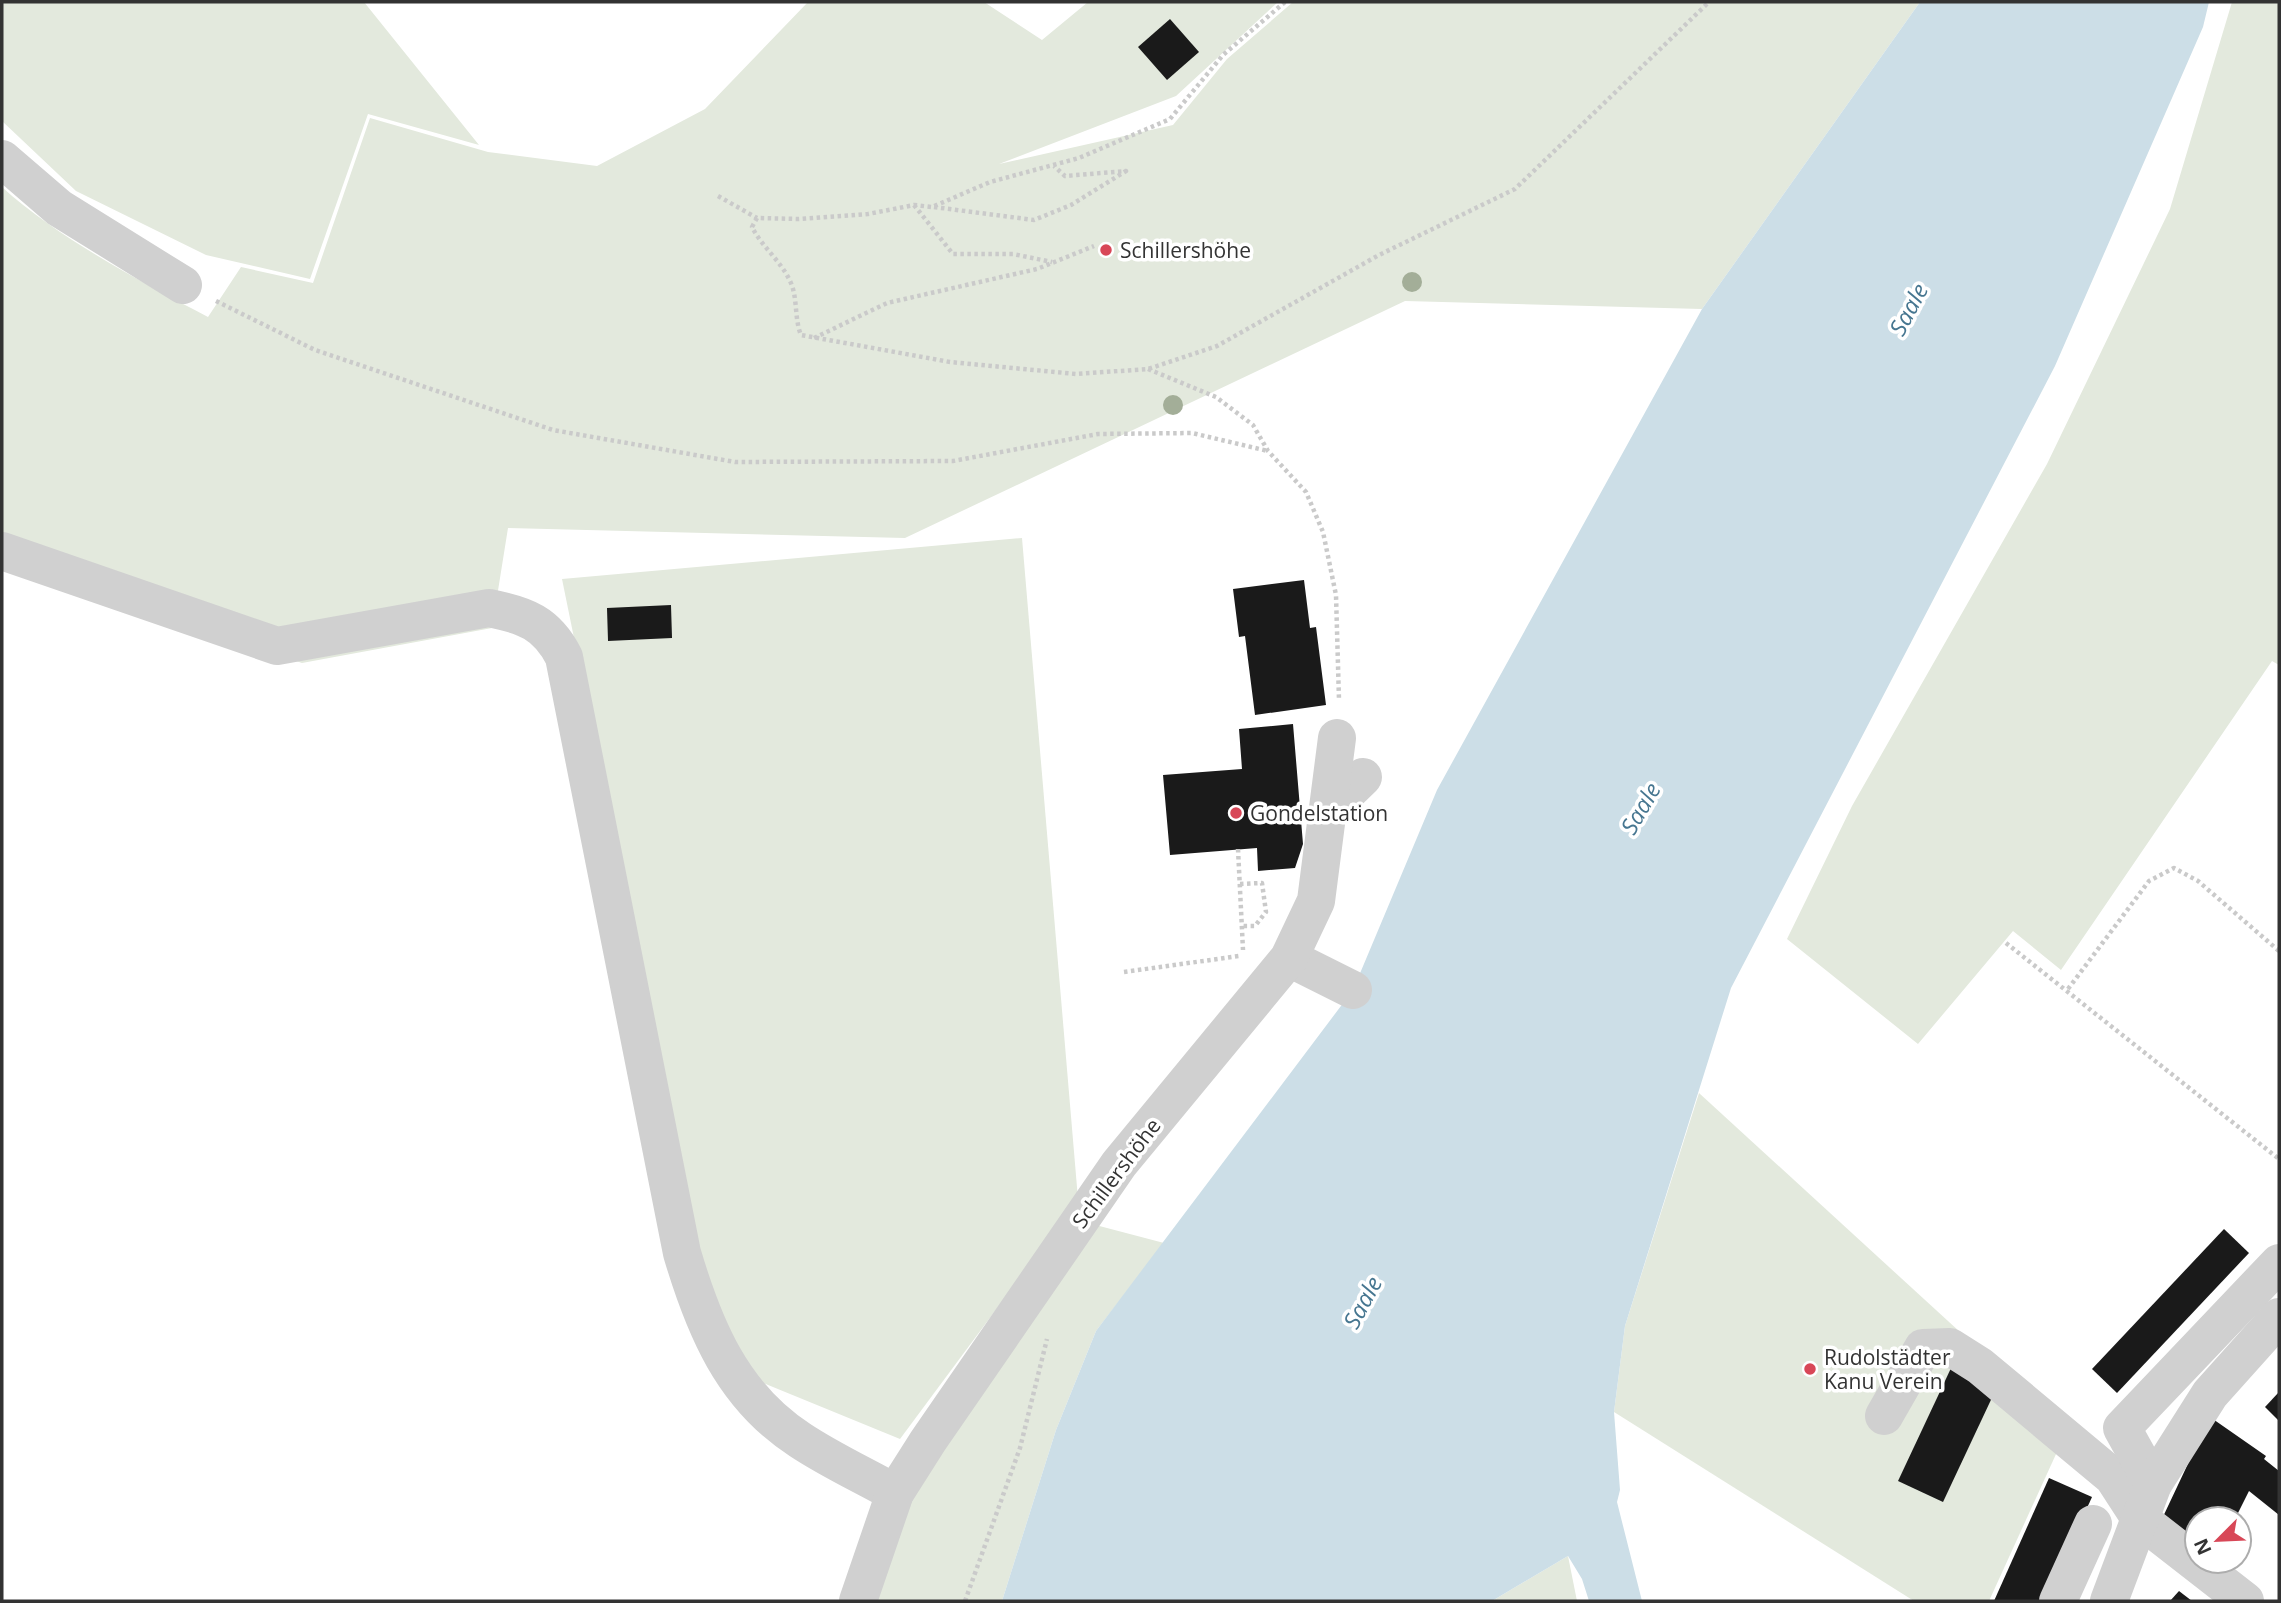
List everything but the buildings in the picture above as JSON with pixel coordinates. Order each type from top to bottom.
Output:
[{"type":"street","points":[[2,159],[59,208],[183,285]]},
{"type":"street","points":[[2,551],[277,646],[489,608],[514,613],[537,624],[554,637],[564,657],[682,1253],[700,1313],[723,1362],[760,1408],[799,1440],[895,1493]]},
{"type":"street","name":"Schillershöhe","points":[[858,1601],[895,1493],[1119,1164],[1280,968],[1317,901],[1337,738]]},
{"type":"street","points":[[1330,810],[1363,777]]},
{"type":"street","points":[[1280,968],[1353,990]]},
{"type":"street","points":[[2153,1484],[2122,1428],[2279,1263]]},
{"type":"street","points":[[2109,1601],[2153,1484],[2210,1394],[2279,1317]]},
{"type":"street","points":[[1884,1416],[1923,1348],[1950,1347],[1980,1366],[2113,1477],[2141,1520],[2245,1601]]},
{"type":"street","points":[[2195,1351],[2225,1378]]},
{"type":"street","points":[[2058,1601],[2093,1524]]},
{"type":"path","points":[[932,207],[990,182],[1079,159],[1170,119],[1223,55],[1285,2]]},
{"type":"path","points":[[757,218],[752,227],[761,245],[791,282],[796,324],[801,335],[950,362],[1076,374],[1148,369],[1217,346],[1379,255],[1515,189],[1709,2]]},
{"type":"path","points":[[718,196],[757,218],[799,219],[869,214],[914,205],[1034,220],[1071,205],[1126,171],[1065,177],[1053,166]]},
{"type":"path","points":[[914,205],[953,254],[1013,254],[1053,262]]},
{"type":"path","points":[[813,338],[887,303],[1037,269],[1094,246]]},
{"type":"path","points":[[183,285],[315,350],[553,430],[735,462],[953,461],[1098,434],[1192,433],[1268,451]]},
{"type":"path","points":[[1148,369],[1216,397],[1253,425],[1268,451],[1306,492],[1323,532],[1336,596],[1340,721],[1337,738]]},
{"type":"path","points":[[1238,849],[1243,955]]},
{"type":"path","points":[[2068,989],[2149,881],[2174,868],[2199,881],[2279,951]]},
{"type":"path","points":[[1240,884],[1262,883],[1266,912],[1255,926],[1243,926]]},
{"type":"path","points":[[2006,943],[2068,989],[2279,1159]]},
{"type":"path","points":[[1124,972],[1243,955],[1280,968]]},
{"type":"path","points":[[965,1601],[1020,1448],[1049,1331]]},
{"type":"shaded area","points":[[2,2],[364,2],[479,145],[368,114],[310,279],[206,255],[76,191],[2,121]]},
{"type":"shaded area","points":[[808,2],[984,2],[1042,40],[1088,2],[1278,2],[1176,96],[999,164],[1173,125],[1227,59],[1293,2],[1920,2],[1702,309],[1405,301],[905,538],[508,528],[492,628],[302,663],[2,562],[2,187],[73,241],[208,317],[241,267],[313,283],[370,118],[488,152],[597,166],[705,109]]},
{"type":"shaded area","points":[[2232,2],[2279,2],[2279,665],[2272,661],[2061,970],[2013,931],[1918,1044],[1787,939],[1852,806],[2047,464],[2170,209]]},
{"type":"shaded area","points":[[1022,538],[1078,1199],[900,1439],[756,1380],[719,1318],[695,1232],[562,579]]},
{"type":"shaded area","name":"Rudolstädter Kanu Verein","points":[[1699,1093],[2067,1430],[1989,1601],[1914,1601],[1614,1412],[1625,1326]]},
{"type":"shaded area","points":[[1088,1223],[1164,1243],[1096,1331],[1056,1430],[1002,1601],[865,1601],[899,1504]]},
{"type":"shaded area","points":[[1568,1556],[1577,1601],[1492,1601]]},
{"type":"water","name":"Saale","points":[[1920,2],[2209,2],[2203,27],[2055,366],[1731,988],[1625,1326],[1614,1412],[1620,1490],[1617,1502],[1642,1601],[1589,1601],[1582,1579],[1568,1556],[1492,1601],[1002,1601],[1056,1430],[1096,1331],[1353,990],[1437,790],[1702,309]]},
{"type":"place","name":"Schillershöhe","points":[[1106,250]]},
{"type":"place","name":"Gondelstation","points":[[1236,813]]},
{"type":"place","name":"Rudolstädter Kanu Verein","points":[[1810,1369]]}]
